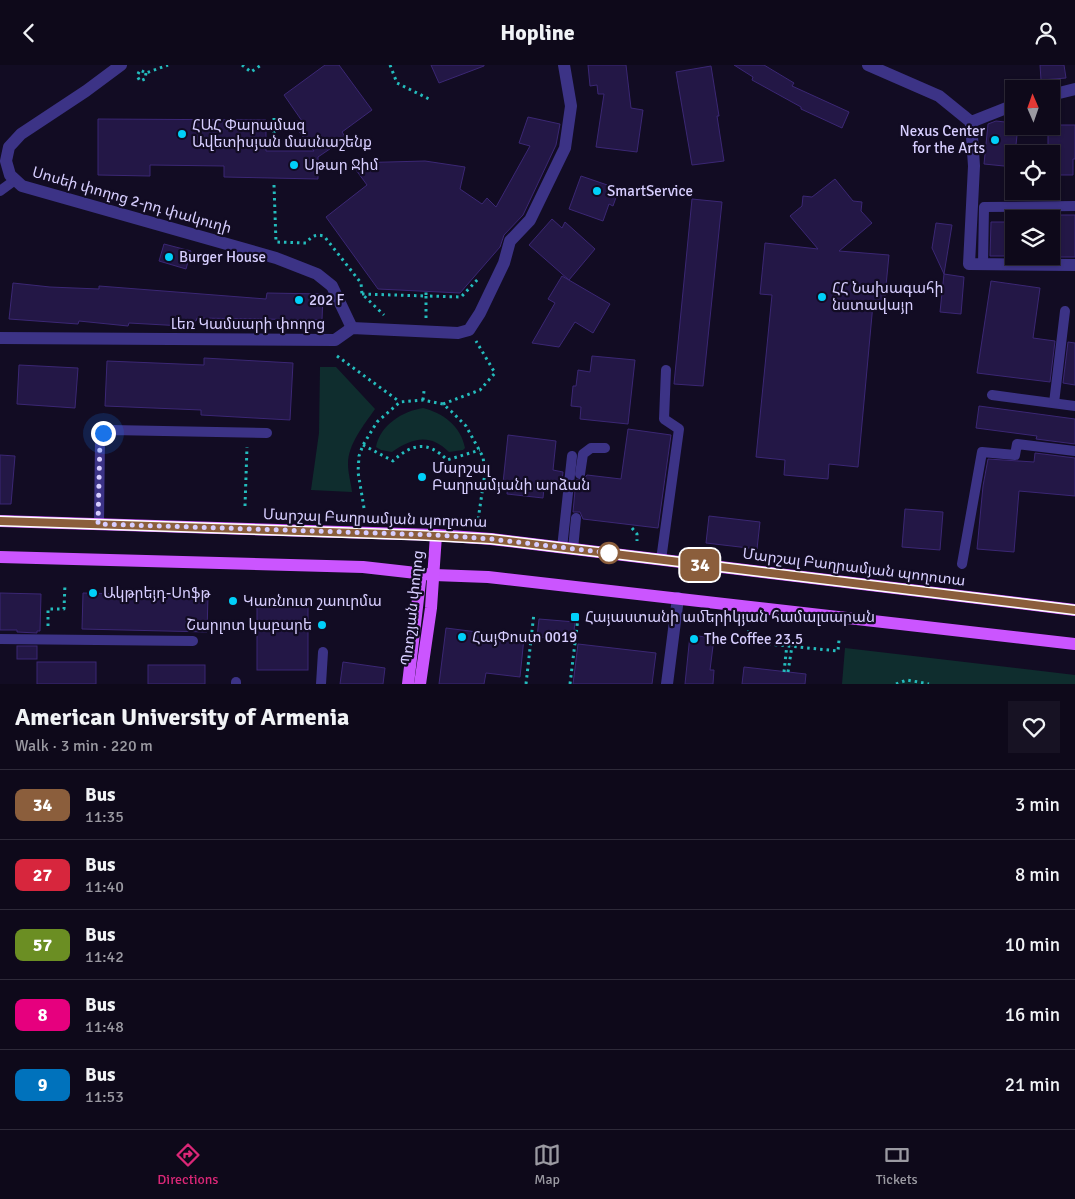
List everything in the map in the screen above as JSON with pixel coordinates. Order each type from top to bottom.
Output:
[{"type":"main road","name":"Մարշալ Բաղրամյան պողոտա","points":[[0,521],[436,535],[491,539],[1075,610]]},
{"type":"main road","name":"Պռոշյան փողոց","points":[[408,684],[427,574],[436,535]]},
{"type":"main road","points":[[0,557],[363,567],[427,574],[488,577],[1075,644]]},
{"type":"main road","name":"Պռոշյան փողոց","points":[[420,684],[427,574]]},
{"type":"street","name":"Սոսեի փողոց 2-րդ փակուղի","points":[[121,65],[86,91],[21,134],[9,147],[6,161],[10,175],[22,186],[276,259],[317,274],[332,286],[352,328]]},
{"type":"street","points":[[352,328],[458,333],[469,330],[480,313],[504,263],[510,241],[530,220],[564,148],[571,106],[564,65]]},
{"type":"street","points":[[868,65],[939,96],[971,122],[974,166],[969,264],[1075,265]]},
{"type":"street","points":[[1060,93],[1075,89]]},
{"type":"street","points":[[971,122],[1005,109]]},
{"type":"street","name":"Լեռ Կամսարի փողոց","points":[[0,339],[335,340],[352,328]]},
{"type":"street","points":[[667,684],[678,598]]},
{"type":"lane","points":[[0,191],[15,180]]},
{"type":"lane","points":[[983,264],[984,207],[1075,206]]},
{"type":"lane","points":[[1054,403],[1065,311]]},
{"type":"lane","points":[[661,560],[679,429],[664,419],[666,370]]},
{"type":"lane","points":[[992,395],[1075,406]]},
{"type":"lane","points":[[98,524],[100,439],[103,433],[111,429],[267,433]]},
{"type":"lane","points":[[962,564],[982,452],[1015,455],[1017,444],[1075,451]]},
{"type":"lane","points":[[580,474],[583,455],[591,448],[605,448]]},
{"type":"lane","points":[[568,548],[572,456]]},
{"type":"lane","points":[[568,548],[576,518]]},
{"type":"lane","points":[[0,639],[193,641]]},
{"type":"lane","points":[[321,684],[322,652]]},
{"type":"path","points":[[146,73],[169,65]]},
{"type":"path","points":[[242,65],[251,72],[262,65]]},
{"type":"path","points":[[390,65],[398,83],[429,99]]},
{"type":"path","points":[[274,118],[274,148]]},
{"type":"path","points":[[274,185],[276,242],[306,243],[311,237],[317,235],[324,236],[361,283],[362,295],[389,319]]},
{"type":"path","points":[[362,295],[426,294],[461,297],[470,288]]},
{"type":"path","points":[[426,294],[426,321]]},
{"type":"path","points":[[364,508],[358,472],[359,456],[363,445],[377,422],[400,402],[423,400],[443,404],[480,390],[495,373],[469,330]]},
{"type":"path","points":[[337,356],[400,402]]},
{"type":"path","points":[[423,400],[424,391]]},
{"type":"path","points":[[443,404],[466,426],[483,457],[485,473],[478,520]]},
{"type":"path","points":[[245,506],[248,433]]},
{"type":"path","points":[[363,445],[393,461],[402,452],[417,447],[433,449],[440,452],[447,459],[480,450]]},
{"type":"path","points":[[632,528],[637,534],[637,541]]},
{"type":"path","points":[[48,609],[64,609],[65,584]]},
{"type":"path","points":[[526,684],[534,613]]},
{"type":"path","points":[[570,684],[578,618]]},
{"type":"path","points":[[749,630],[748,641],[792,646],[838,651],[839,640]]},
{"type":"path","points":[[788,635],[786,672],[792,646]]},
{"type":"path","points":[[896,684],[907,680],[928,684]]},
{"type":"green space","points":[[320,367],[336,367],[375,409],[357,435],[351,449],[348,471],[352,492],[311,490],[319,433]]},
{"type":"green space","points":[[423,408],[444,417],[455,427],[463,440],[465,448],[463,450],[449,452],[435,442],[428,440],[407,443],[392,452],[376,447],[382,432],[394,420],[408,412]]},
{"type":"green space","points":[[845,648],[1075,675],[1075,684],[842,684]]},
{"type":"building","name":"ՀԱՀ Փարամազ Ավետիսյան մասնաշենք","points":[[325,65],[339,65],[372,110],[342,132],[346,138],[318,157],[318,179],[224,177],[224,166],[150,165],[150,176],[98,175],[98,119],[266,120],[266,151],[314,151],[291,121],[302,121],[284,95]]},
{"type":"building","points":[[431,65],[484,65],[484,66],[439,83]]},
{"type":"building","points":[[588,65],[626,65],[631,108],[643,110],[637,152],[596,147],[604,94],[598,94],[597,85],[590,86]]},
{"type":"building","points":[[734,65],[764,65],[794,83],[792,86],[849,112],[842,128],[801,109],[801,107],[752,80],[753,77]]},
{"type":"building","points":[[1040,65],[1064,65],[1066,78],[1041,80]]},
{"type":"building","points":[[711,66],[724,161],[692,165],[676,72]]},
{"type":"building","points":[[528,117],[560,124],[556,145],[523,215],[504,235],[500,247],[460,293],[378,289],[326,217],[367,185],[351,163],[425,161],[465,167],[460,189],[482,204],[487,198],[496,207],[530,146],[519,143]]},
{"type":"building","points":[[996,121],[1005,122],[1005,135],[1017,135],[1016,145],[1005,145],[1005,166],[984,164],[988,124]]},
{"type":"building","points":[[1060,125],[1075,125],[1073,175],[1060,175],[1060,145],[1048,145],[1048,135],[1060,135]]},
{"type":"building","points":[[581,176],[619,189],[613,206],[609,204],[603,221],[569,209]]},
{"type":"building","points":[[835,179],[853,201],[862,202],[861,211],[872,223],[839,251],[889,255],[884,306],[873,304],[858,467],[829,464],[828,479],[784,475],[785,460],[756,457],[772,295],[760,294],[765,243],[818,249],[790,216],[802,206],[803,196],[812,197]]},
{"type":"building","points":[[692,199],[722,202],[703,386],[674,384]]},
{"type":"building","points":[[1060,215],[1075,215],[1075,257],[1060,257]]},
{"type":"building","points":[[552,219],[562,228],[565,222],[595,249],[569,280],[529,245]]},
{"type":"building","points":[[991,222],[1005,222],[1005,256],[990,256]]},
{"type":"building","points":[[936,223],[952,225],[944,274],[932,248]]},
{"type":"building","points":[[164,244],[191,251],[186,269],[159,261]]},
{"type":"building","points":[[944,274],[964,277],[961,314],[940,312]]},
{"type":"building","points":[[562,276],[610,304],[593,333],[575,322],[559,347],[532,343],[555,303],[548,299]]},
{"type":"building","points":[[991,281],[1040,288],[1033,338],[1055,341],[1050,382],[977,373]]},
{"type":"building","points":[[13,283],[99,289],[99,286],[266,299],[267,293],[323,294],[322,320],[197,318],[196,321],[183,320],[183,326],[129,323],[128,326],[79,321],[78,324],[9,319]]},
{"type":"building","points":[[1068,342],[1075,343],[1075,385],[1063,383]]},
{"type":"building","points":[[592,356],[635,360],[628,424],[580,419],[581,407],[571,406],[573,386],[576,386],[578,370],[590,372]]},
{"type":"building","points":[[204,358],[293,363],[290,420],[201,415],[201,410],[105,406],[107,361],[204,365]]},
{"type":"building","points":[[19,365],[78,368],[75,408],[17,404]]},
{"type":"building","points":[[979,406],[1075,419],[1075,444],[1036,439],[1037,436],[976,428]]},
{"type":"building","points":[[628,429],[671,435],[658,528],[583,519],[580,512],[573,512],[576,480],[583,480],[587,475],[621,479]]},
{"type":"building","points":[[508,435],[556,441],[553,470],[563,472],[561,489],[544,488],[543,498],[507,494],[508,483],[503,483]]},
{"type":"building","points":[[1035,453],[1075,458],[1075,496],[1019,491],[1014,552],[977,549],[983,486],[988,459],[1034,462]]},
{"type":"building","points":[[0,455],[15,456],[11,504],[0,504]]},
{"type":"building","points":[[905,509],[943,512],[940,550],[902,547]]},
{"type":"building","points":[[709,516],[760,522],[757,549],[706,543]]},
{"type":"building","points":[[0,593],[41,594],[40,631],[37,631],[37,633],[0,630]]},
{"type":"building","points":[[83,593],[208,596],[207,632],[82,629]]},
{"type":"building","points":[[257,604],[308,604],[308,670],[257,670]]},
{"type":"building","points":[[539,619],[575,622],[573,640],[537,637]]},
{"type":"building","points":[[446,628],[524,638],[520,677],[486,673],[484,684],[439,684]]},
{"type":"building","points":[[690,635],[714,638],[710,670],[714,670],[713,684],[685,684]]},
{"type":"building","points":[[578,644],[656,653],[652,684],[573,684]]},
{"type":"building","points":[[17,646],[37,646],[37,659],[17,659]]},
{"type":"building","points":[[37,662],[96,662],[96,684],[37,684]]},
{"type":"building","points":[[343,662],[385,668],[383,684],[340,684]]},
{"type":"building","points":[[148,665],[205,665],[205,684],[148,684]]},
{"type":"building","points":[[744,667],[806,674],[805,684],[742,684]]},
{"type":"bus line","name":"34","points":[[0,521],[436,535],[491,539],[1075,610]]},
{"type":"place","name":"ՀԱՀ Փարամազ Ավետիսյան մասնաշենք","points":[[182,134]]},
{"type":"place","name":"Nexus Center for the Arts","points":[[995,140]]},
{"type":"place","name":"Սթար Ջիմ","points":[[294,165]]},
{"type":"place","name":"SmartService","points":[[597,191]]},
{"type":"place","name":"Burger House","points":[[169,257]]},
{"type":"place","name":"ՀՀ Նախագահի նստավայր","points":[[822,297]]},
{"type":"place","name":"202 F","points":[[299,300]]},
{"type":"place","name":"Մարշալ Բաղրամյանի արձան","points":[[422,477]]},
{"type":"place","name":"Ակթրեյդ-Սոֆթ","points":[[93,593]]},
{"type":"place","name":"Կառնուտ շաուրմա","points":[[233,601]]},
{"type":"place","name":"Հայաստանի ամերիկյան համալսարան","points":[[575,617]]},
{"type":"place","name":"Շարլոտ կաբարե","points":[[322,625]]},
{"type":"place","name":"ՀայՓոստ 0019","points":[[462,637]]},
{"type":"place","name":"The Coffee 23.5","points":[[694,639]]},
{"type":"route","points":[[103,433],[100,439],[98,524],[436,535],[491,539],[609,553]]}]
